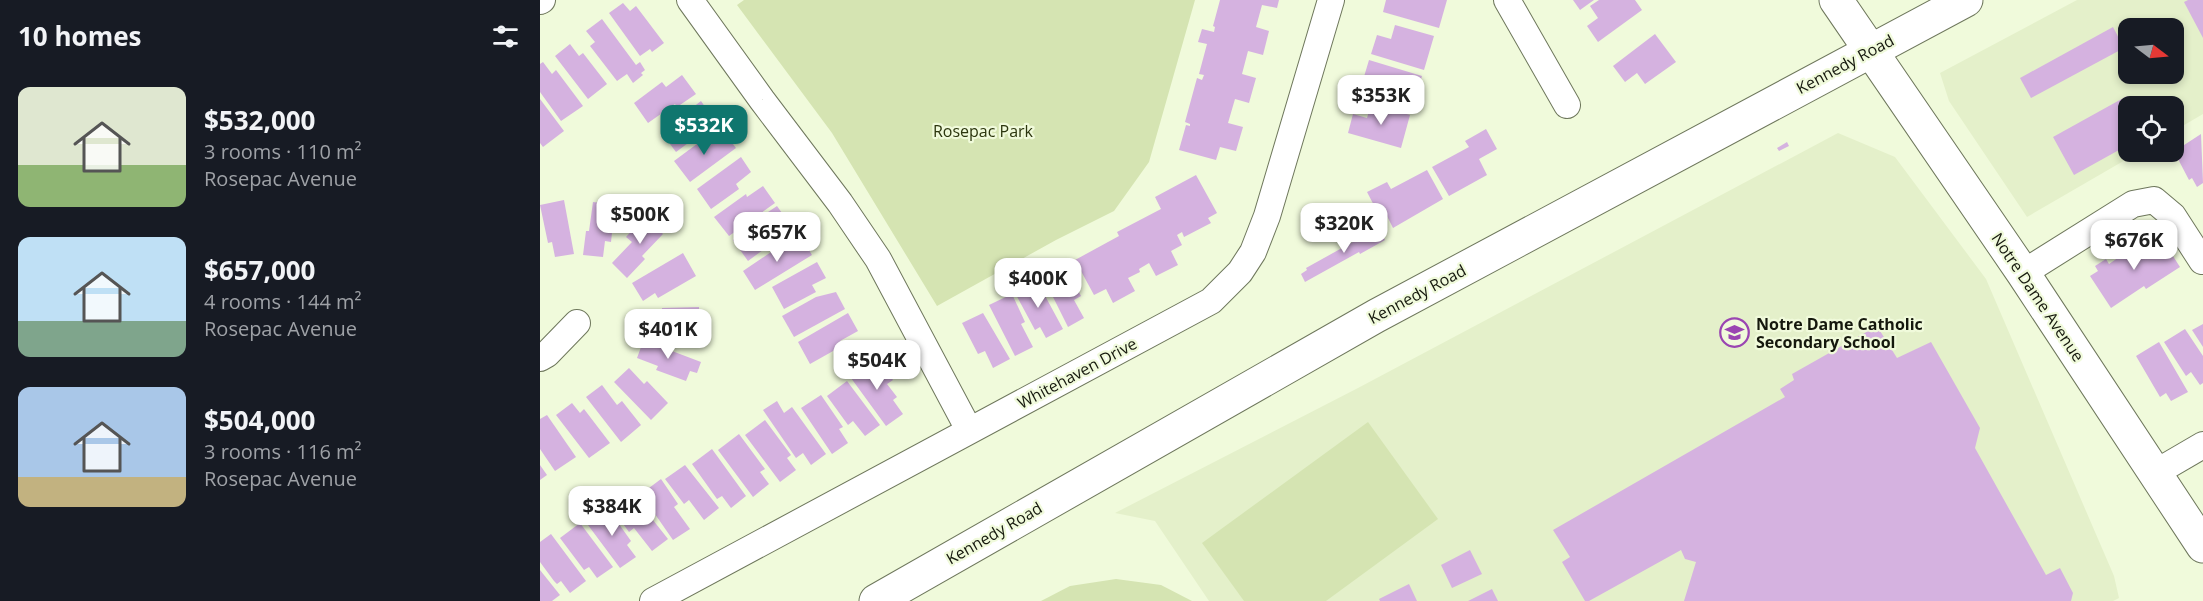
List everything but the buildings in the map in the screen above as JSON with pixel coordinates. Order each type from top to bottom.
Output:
[{"type":"main road","name":"Notre Dame Avenue","points":[[1836,0],[2023,273],[2203,546]]},
{"type":"main road","name":"Kennedy Road","points":[[876,601],[1376,316],[1966,0]]},
{"type":"street","points":[[690,0],[840,203],[878,259],[969,430]]},
{"type":"street","name":"Whitehaven Drive","points":[[653,601],[1211,301],[1240,272],[1253,252],[1267,216],[1331,0]]},
{"type":"street","points":[[1507,0],[1567,105]]},
{"type":"street","points":[[2023,273],[2133,204],[2154,200],[2173,216],[2202,261]]},
{"type":"street","points":[[540,358],[547,354],[577,323]]},
{"type":"street","points":[[2155,473],[2203,445]]},
{"type":"shaded area","points":[[2077,0],[2203,0],[2203,114],[2184,125],[2184,96],[2118,96],[2118,162],[2122,162],[2027,217],[1949,101],[1940,73]]},
{"type":"shaded area","name":"Notre Dame Catholic Secondary School","points":[[1838,133],[1895,157],[1986,279],[2114,576],[2119,598],[2113,601],[1209,601],[1155,521],[1115,513],[1358,388]]},
{"type":"green space","name":"Rosepac Park","points":[[744,0],[1195,0],[1149,162],[1114,211],[1056,240],[937,306],[832,133],[737,5]]},
{"type":"green space","points":[[1368,422],[1438,519],[1326,601],[1244,601],[1202,543]]},
{"type":"green space","points":[[1116,579],[1161,585],[1192,601],[1041,601],[1070,586]]},
{"type":"place","name":"Notre Dame Catholic Secondary School","points":[[1735,333]]}]
